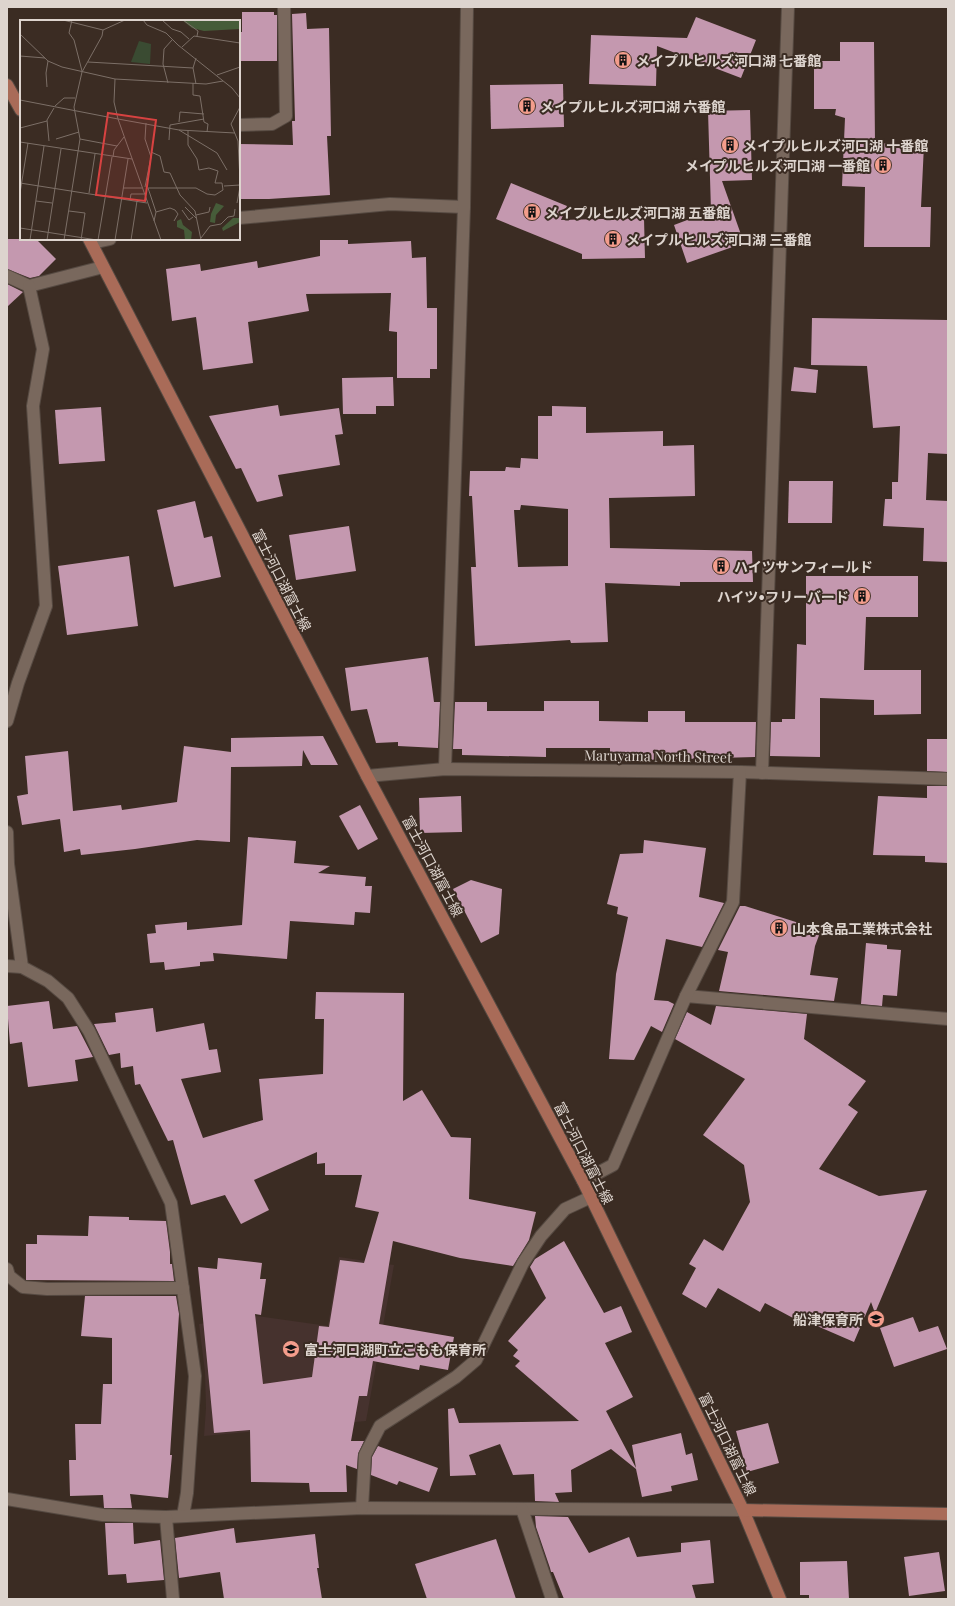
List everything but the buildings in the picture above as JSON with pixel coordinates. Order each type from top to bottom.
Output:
[{"type":"main road","points":[[7,85],[20,108]]},
{"type":"main road","name":"富士河口湖富士線","points":[[91,241],[102,267],[367,776],[583,1181],[743,1510],[780,1599]]},
{"type":"main road","name":"富士河口湖富士線","points":[[743,1510],[948,1514]]},
{"type":"street","points":[[240,125],[272,124],[286,116],[284,7]]},
{"type":"street","points":[[445,769],[464,207],[467,7]]},
{"type":"street","points":[[762,773],[788,7]]},
{"type":"street","points":[[240,218],[390,204],[464,207]]},
{"type":"street","points":[[7,276],[29,286],[102,267]]},
{"type":"street","points":[[7,721],[18,684],[46,606],[33,406],[43,349],[29,286]]},
{"type":"street","name":"Maruyama North Street","points":[[367,776],[445,769],[740,772],[948,779]]},
{"type":"street","points":[[583,1181],[614,1165],[686,996],[732,902],[740,772]]},
{"type":"street","points":[[7,832],[8,864],[22,967]]},
{"type":"street","points":[[7,966],[22,967],[48,981],[68,998],[88,1031],[171,1203],[195,1376],[188,1493],[183,1516]]},
{"type":"street","points":[[686,996],[948,1019]]},
{"type":"street","points":[[362,1508],[365,1455],[380,1426],[456,1377],[476,1360],[523,1263],[541,1236],[565,1209],[591,1197]]},
{"type":"street","points":[[7,1269],[9,1276],[23,1287],[47,1289],[182,1288]]},
{"type":"street","points":[[7,1499],[103,1515],[166,1517],[362,1508],[743,1510]]},
{"type":"street","points":[[522,1510],[552,1599]]},
{"type":"street","points":[[166,1517],[173,1599]]},
{"type":"shaded area","name":"富士河口湖町立こもも保育所","points":[[339,1257],[394,1265],[366,1421],[204,1436],[206,1408],[205,1372],[199,1324],[257,1316],[328,1326]]},
{"type":"place","name":"メイプルヒルズ河口湖 七番館","points":[[623,60]]},
{"type":"place","name":"メイプルヒルズ河口湖 六番館","points":[[527,106]]},
{"type":"place","name":"メイプルヒルズ河口湖 十番館","points":[[730,145]]},
{"type":"place","name":"メイプルヒルズ河口湖 一番館","points":[[883,165]]},
{"type":"place","name":"メイプルヒルズ河口湖 五番館","points":[[532,212]]},
{"type":"place","name":"メイプルヒルズ河口湖 三番館","points":[[613,239]]},
{"type":"place","name":"ハイツサンフィールド","points":[[721,566]]},
{"type":"place","name":"ハイツ•フリーバード","points":[[862,596]]},
{"type":"place","name":"山本食品工業株式会社","points":[[779,928]]},
{"type":"place","name":"船津保育所","points":[[876,1319]]},
{"type":"place","name":"富士河口湖町立こもも保育所","points":[[291,1349]]}]
